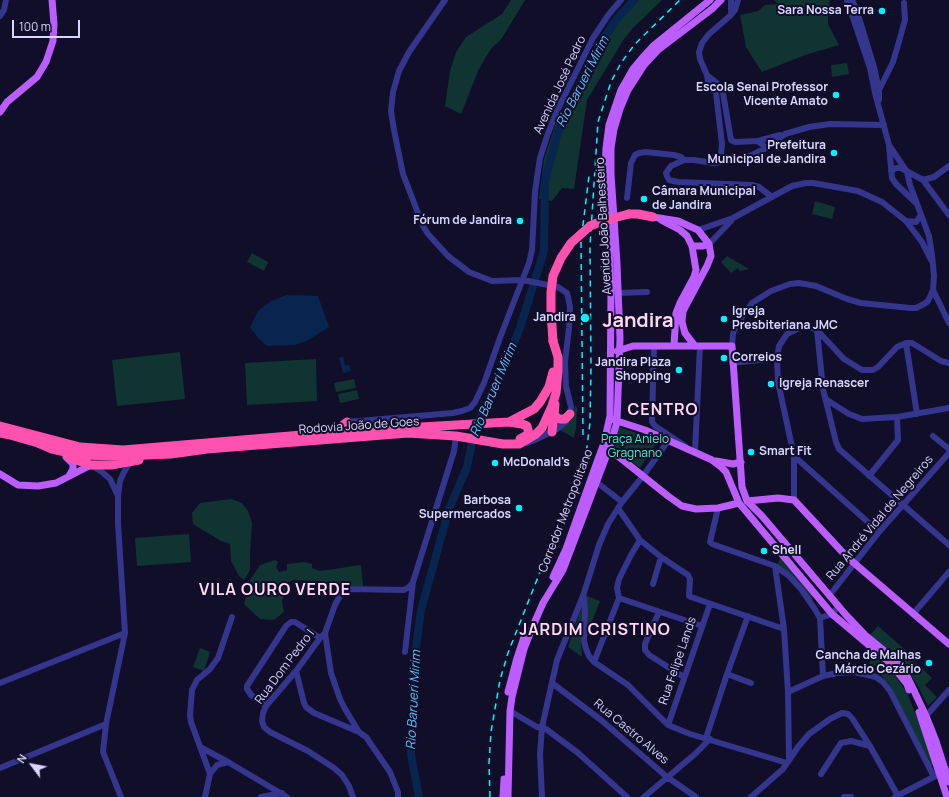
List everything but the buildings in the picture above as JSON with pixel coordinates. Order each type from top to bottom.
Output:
[{"type":"highway","points":[[509,422],[534,409],[546,394],[553,376],[554,345],[551,292],[554,276],[561,258],[571,243],[590,226],[602,221],[629,214],[653,217]]},
{"type":"highway","points":[[552,432],[558,357],[554,345]]},
{"type":"highway","points":[[515,444],[536,434],[542,428],[556,393]]},
{"type":"highway","points":[[554,414],[557,418],[565,419],[570,414]]},
{"type":"highway","points":[[509,422],[522,424],[527,426],[529,429],[526,437],[515,444]]},
{"type":"highway","name":"Rodovia João de Goes","points":[[0,426],[68,445],[123,450],[333,433],[350,425],[488,424],[509,422]]},
{"type":"highway","points":[[460,436],[456,431],[464,424]]},
{"type":"highway","name":"Rodovia João de Goes","points":[[0,434],[10,435],[38,443],[52,449],[98,456],[171,454],[207,449],[408,433],[460,436],[503,444],[515,444]]},
{"type":"highway","points":[[52,449],[91,465],[130,462],[171,454]]},
{"type":"main road","points":[[0,112],[8,102],[37,77],[46,62],[52,41],[54,24],[52,0]]},
{"type":"main road","name":"Avenida João Balhesteiro","points":[[610,416],[611,288],[605,171],[609,125],[621,90],[633,69],[653,46],[710,0]]},
{"type":"main road","name":"Avenida João Balhesteiro","points":[[510,711],[524,649],[543,603],[563,570],[610,449],[617,422],[620,338],[611,174],[611,148],[614,129],[628,90],[644,65],[658,50],[712,9],[721,0]]},
{"type":"main road","points":[[653,217],[678,221],[698,230],[709,244],[711,256],[683,311],[682,322],[685,332],[697,346]]},
{"type":"main road","points":[[653,217],[675,227],[687,236],[692,246],[696,270],[694,278],[676,312],[674,346]]},
{"type":"main road","points":[[687,236],[698,230]]},
{"type":"main road","points":[[692,246],[709,244]]},
{"type":"main road","points":[[620,338],[633,346]]},
{"type":"main road","points":[[611,359],[613,354],[620,348],[633,346],[732,346],[732,363],[742,487],[747,501],[762,516],[838,607],[865,635],[893,658],[900,666],[908,678],[924,717]]},
{"type":"main road","points":[[610,416],[617,422],[645,430],[712,460],[733,464],[741,462]]},
{"type":"main road","name":"Corredor Metropolitano","points":[[503,797],[505,713],[520,646],[531,618],[566,549],[604,443],[610,416]]},
{"type":"main road","points":[[610,449],[682,506],[696,509],[718,508],[740,503]]},
{"type":"main road","points":[[64,455],[73,464],[73,469],[69,476]]},
{"type":"main road","points":[[712,460],[726,472],[740,503],[832,614],[882,656],[898,672],[907,684],[936,741],[947,797]]},
{"type":"main road","points":[[0,474],[18,485],[28,486],[56,483],[91,465]]},
{"type":"main road","points":[[729,477],[735,473],[741,476]]},
{"type":"main road","points":[[747,501],[778,498],[794,500],[854,564],[949,644]]},
{"type":"main road","points":[[508,797],[509,703],[512,679]]},
{"type":"main road","points":[[942,773],[949,782]]},
{"type":"street","points":[[445,0],[409,52],[395,80],[391,111],[404,174],[423,226],[448,256],[469,272],[492,281],[525,281],[558,287],[567,293],[570,307],[565,362],[566,386],[571,407],[570,414],[562,426],[552,432],[537,439],[515,444]]},
{"type":"street","name":"Avenida José Pedro","points":[[350,425],[453,413],[470,408],[475,402],[481,392],[501,335],[525,281],[532,250],[535,192],[540,158],[547,136],[556,113],[594,38],[621,0]]},
{"type":"street","points":[[731,0],[731,15]]},
{"type":"street","points":[[713,163],[721,154],[722,144],[716,93],[708,81],[700,59],[699,47],[709,34],[731,15],[735,10],[738,0]]},
{"type":"street","points":[[848,0],[877,92]]},
{"type":"street","points":[[852,0],[857,11],[874,67],[879,106],[889,145],[892,178],[896,184],[917,204]]},
{"type":"street","points":[[0,16],[5,3]]},
{"type":"street","points":[[877,92],[893,62],[905,20],[904,3]]},
{"type":"street","points":[[706,75],[722,87],[731,140],[735,142],[758,141],[794,130],[820,125],[884,125]]},
{"type":"street","points":[[772,197],[759,187],[752,185],[678,182],[669,180],[667,176],[668,169],[684,160],[713,163],[750,156],[766,148],[785,134]]},
{"type":"street","points":[[758,141],[761,142],[766,148]]},
{"type":"street","points":[[732,346],[733,334],[736,325],[752,303],[782,286],[798,283],[807,284],[861,303],[910,308],[916,308],[928,300],[933,290],[934,276],[931,245],[925,224],[909,182],[907,172],[889,145]]},
{"type":"street","points":[[627,198],[631,163],[635,155],[639,152],[674,154],[684,160]]},
{"type":"street","points":[[896,184],[934,177],[949,166]]},
{"type":"street","points":[[891,171],[898,167],[905,169],[921,179],[949,215]]},
{"type":"street","points":[[698,230],[733,218],[792,186],[806,183],[844,188],[858,191],[882,202],[906,221],[926,248],[932,263]]},
{"type":"street","points":[[906,221],[916,222],[921,215]]},
{"type":"street","points":[[709,244],[733,218]]},
{"type":"street","points":[[912,229],[923,228],[925,224]]},
{"type":"street","points":[[933,290],[949,323]]},
{"type":"street","points":[[618,293],[647,292]]},
{"type":"street","points":[[794,500],[794,456],[778,382],[777,358],[779,346],[787,334],[795,329],[804,327],[813,328],[817,330],[844,360],[862,370],[873,370],[878,367],[897,348],[906,343],[917,346],[940,361],[949,363]]},
{"type":"street","points":[[817,330],[823,389],[839,449],[949,545]]},
{"type":"street","points":[[906,343],[917,414]]},
{"type":"street","points":[[654,346],[652,422],[655,426],[695,452]]},
{"type":"street","points":[[695,452],[697,346]]},
{"type":"street","points":[[732,363],[777,358]]},
{"type":"street","points":[[827,400],[857,418],[862,419],[897,417],[949,408]]},
{"type":"street","points":[[869,476],[898,440],[897,417]]},
{"type":"street","points":[[405,652],[414,582],[454,451],[460,436]]},
{"type":"street","points":[[933,436],[949,449]]},
{"type":"street","points":[[542,797],[540,754],[542,727],[557,660],[583,596],[604,533],[622,502],[644,476],[668,441]]},
{"type":"street","name":"Rua André Vidal de Negreiros","points":[[829,596],[879,532],[949,453]]},
{"type":"street","points":[[794,456],[879,532]]},
{"type":"street","points":[[121,797],[103,752],[106,724],[125,633],[118,523],[118,496],[120,481],[130,462]]},
{"type":"street","points":[[91,465],[110,479],[118,496]]},
{"type":"street","points":[[599,484],[622,502]]},
{"type":"street","points":[[618,508],[640,540],[661,557],[688,575],[690,579],[689,596],[784,629]]},
{"type":"street","points":[[718,508],[710,542],[775,566],[788,575],[801,589],[814,608],[820,618],[823,676]]},
{"type":"street","points":[[594,662],[619,598],[617,588],[619,579],[640,540]]},
{"type":"street","points":[[653,584],[661,557]]},
{"type":"street","points":[[775,566],[784,629],[788,692],[788,761]]},
{"type":"street","points":[[913,614],[949,572]]},
{"type":"street","name":"Rua Dom Pedro I","points":[[353,797],[349,786],[342,775],[334,768],[308,751],[270,732],[264,727],[262,721],[266,706],[296,671],[320,638],[326,633],[335,605],[342,592],[347,589],[404,590],[414,582]]},
{"type":"street","points":[[812,590],[814,608]]},
{"type":"street","points":[[583,596],[585,611],[584,641],[586,649],[594,662],[628,685],[668,725],[708,739],[788,761]]},
{"type":"street","points":[[619,598],[702,626]]},
{"type":"street","name":"Rua Felipe Lands","points":[[668,725],[710,604]]},
{"type":"street","points":[[820,618],[832,614],[838,607]]},
{"type":"street","points":[[658,612],[645,644],[645,650],[649,655],[684,677]]},
{"type":"street","points":[[644,797],[695,754],[708,739],[727,674],[748,616]]},
{"type":"street","points":[[210,774],[191,722],[190,715],[192,690],[196,680],[210,669],[218,658],[232,617]]},
{"type":"street","points":[[266,706],[250,694],[247,686],[286,626],[291,622],[295,622],[320,638]]},
{"type":"street","points":[[0,683],[125,633]]},
{"type":"street","points":[[326,633],[331,673],[340,699],[359,732]]},
{"type":"street","points":[[296,671],[306,707],[314,713],[359,732],[366,737],[390,772],[398,792],[398,797]]},
{"type":"street","points":[[751,797],[783,769],[809,734],[818,726],[839,714],[848,714],[852,718],[870,746],[896,796],[942,773],[890,691],[883,682],[876,677],[854,672],[836,673],[823,676],[788,692]]},
{"type":"street","points":[[727,674],[751,682]]},
{"type":"street","name":"Rua Castro Alves","points":[[552,683],[606,725],[667,777],[696,797]]},
{"type":"street","points":[[924,717],[949,690]]},
{"type":"street","points":[[510,711],[537,727],[542,727],[577,752],[627,797]]},
{"type":"street","points":[[0,768],[106,724]]},
{"type":"street","points":[[820,774],[841,743],[850,742],[870,746]]},
{"type":"street","points":[[200,747],[284,795]]},
{"type":"street","points":[[205,797],[210,774],[213,768],[217,765],[228,762]]},
{"type":"street","points":[[262,797],[284,795]]},
{"type":"street","points":[[844,797],[851,797]]},
{"type":"green space","points":[[511,0],[525,0],[502,38],[492,48],[478,71],[461,114],[445,106],[450,71],[456,52],[466,37],[502,14]]},
{"type":"green space","points":[[631,0],[662,0],[634,27],[624,39],[587,100],[574,189],[562,188],[552,201],[539,199],[544,159],[556,123],[582,72],[608,28]]},
{"type":"green space","points":[[774,0],[830,0],[828,24],[839,45],[805,55],[762,72],[746,47],[740,15],[758,11],[765,5],[778,4]]},
{"type":"green space","points":[[847,63],[849,74],[832,77],[831,65]]},
{"type":"green space","points":[[815,201],[835,207],[832,219],[812,214]]},
{"type":"green space","points":[[252,253],[268,262],[264,271],[247,262]]},
{"type":"green space","points":[[727,256],[749,269],[740,271],[738,268],[731,273],[721,262]]},
{"type":"green space","points":[[180,352],[185,399],[117,406],[112,360]]},
{"type":"green space","points":[[316,359],[317,401],[247,405],[245,363]]},
{"type":"green space","points":[[354,379],[356,388],[336,392],[334,383]]},
{"type":"green space","points":[[357,390],[359,399],[340,403],[338,394]]},
{"type":"green space","points":[[575,405],[577,408],[574,438],[560,430],[573,417]]},
{"type":"green space","name":"Praça Anielo Gragnano","points":[[619,427],[657,442],[640,468],[612,447]]},
{"type":"green space","points":[[231,499],[242,503],[248,511],[252,523],[250,570],[244,580],[239,576],[231,561],[230,544],[221,541],[193,524],[192,513],[200,503]]},
{"type":"green space","points":[[189,534],[191,562],[137,566],[135,538]]},
{"type":"green space","points":[[781,557],[812,593],[813,603],[777,565]]},
{"type":"green space","points":[[275,560],[278,562],[276,567],[279,572],[287,570],[287,564],[305,562],[312,564],[312,568],[320,571],[361,565],[363,586],[343,587],[337,584],[318,581],[293,580],[288,583],[282,601],[284,612],[274,620],[260,619],[244,604],[250,580],[260,565]]},
{"type":"green space","points":[[585,595],[600,601],[587,634],[588,614]]},
{"type":"green space","points":[[583,608],[581,642],[582,657],[568,647],[581,609]]},
{"type":"green space","points":[[878,626],[909,653],[908,656],[932,678],[925,685],[937,697],[928,706],[917,684],[904,664],[870,635]]},
{"type":"green space","points":[[200,648],[210,652],[204,671],[193,667]]},
{"type":"green space","points":[[872,656],[891,670],[907,693],[935,762],[932,766],[930,765],[889,684],[882,676],[868,667]]},
{"type":"water","points":[[287,295],[318,296],[329,327],[307,341],[295,345],[267,346],[258,338],[250,327],[258,311],[271,301]]},
{"type":"water","points":[[343,356],[345,365],[349,365],[351,371],[343,373],[339,358]]},
{"type":"waterway","name":"Rio Barueri Mirim","points":[[419,797],[411,755],[415,655],[421,610],[449,509],[467,467],[475,428],[497,385],[520,328],[544,251],[545,181],[558,132],[601,43],[615,21],[634,0]]},
{"type":"railway","points":[[490,797],[489,763],[491,732],[500,680],[508,653],[540,572],[575,493],[585,462],[590,423],[590,246],[598,122],[611,82],[621,63],[635,44],[680,0]]},
{"type":"railway","points":[[583,435],[581,241],[589,176]]},
{"type":"place","name":"Sara Nossa Terra","points":[[882,11]]},
{"type":"place","name":"Escola Senai Professor Vicente Amato","points":[[836,95]]},
{"type":"place","name":"Prefeitura Municipal de Jandira","points":[[834,153]]},
{"type":"place","name":"Câmara Municipal de Jandira","points":[[644,199]]},
{"type":"place","name":"Fórum de Jandira","points":[[520,221]]},
{"type":"place","name":"Jandira","points":[[585,318]]},
{"type":"place","name":"Igreja Presbiteriana JMC","points":[[724,319]]},
{"type":"place","name":"Correios","points":[[724,358]]},
{"type":"place","name":"Jandira Plaza Shopping","points":[[679,370]]},
{"type":"place","name":"Igreja Renascer","points":[[771,384]]},
{"type":"place","name":"Smart Fit","points":[[751,452]]},
{"type":"place","name":"McDonald's","points":[[495,463]]},
{"type":"place","name":"Barbosa Supermercados","points":[[519,508]]},
{"type":"place","name":"Shell","points":[[764,551]]},
{"type":"place","name":"Cancha de Malhas Márcio Cezário","points":[[929,663]]},
{"type":"district","name":"Jandira","points":[[638,321]]},
{"type":"district","name":"CENTRO","points":[[663,411]]},
{"type":"district","name":"VILA OURO VERDE","points":[[275,591]]},
{"type":"district","name":"JARDIM CRISTINO","points":[[595,631]]}]
